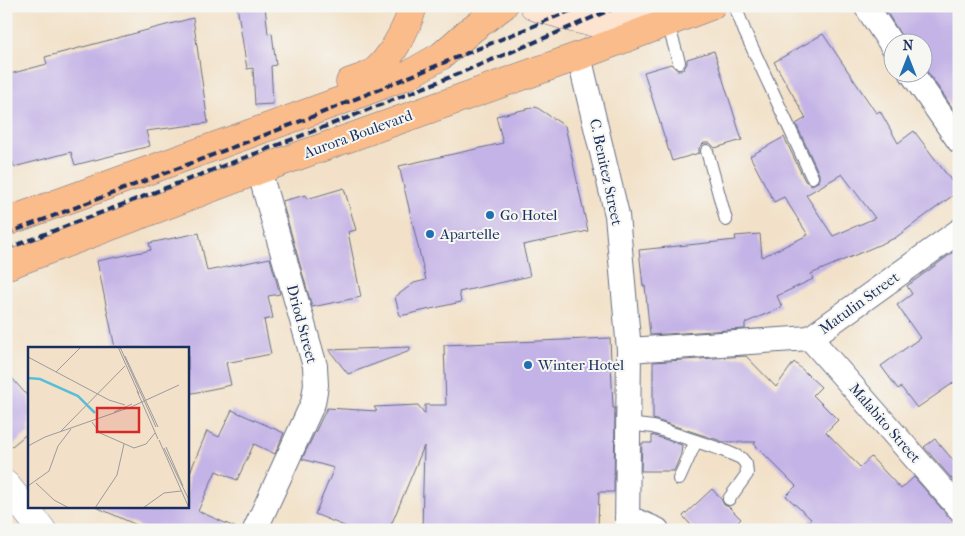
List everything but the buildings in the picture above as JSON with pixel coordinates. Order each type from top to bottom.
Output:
[{"type":"main road","points":[[6,204],[370,75],[383,63],[400,37],[413,6]]},
{"type":"main road","points":[[6,222],[408,75],[441,56],[472,29],[503,6]]},
{"type":"main road","points":[[534,6],[592,24],[612,24],[667,15]]},
{"type":"main road","name":"Aurora Boulevard","points":[[6,266],[259,170],[579,56],[667,15],[711,6]]},
{"type":"street","points":[[866,6],[883,32]]},
{"type":"street","name":"C. Benitez Street","points":[[579,56],[618,215],[629,350],[627,524]]},
{"type":"street","points":[[918,82],[959,141]]},
{"type":"street","name":"Driod Street","points":[[255,530],[313,403],[316,385],[315,366],[259,170]]},
{"type":"street","name":"Matulin Street","points":[[629,350],[810,338],[959,231]]},
{"type":"street","name":"Malabito Street","points":[[810,338],[959,508]]},
{"type":"street","points":[[6,485],[42,530]]},
{"type":"street","points":[[627,524],[656,530]]},
{"type":"lane","points":[[735,6],[745,32],[812,176]]},
{"type":"lane","points":[[667,15],[679,62]]},
{"type":"lane","points":[[707,151],[726,220]]},
{"type":"lane","points":[[628,424],[653,426],[741,458],[746,464],[747,474],[729,498]]},
{"type":"lane","points":[[679,479],[696,441]]},
{"type":"railway","points":[[6,234],[309,118],[582,6]]},
{"type":"railway","points":[[6,249],[391,101],[619,6]]},
{"type":"place","name":"Go Hotel","points":[[490,215]]},
{"type":"place","name":"Apartelle","points":[[430,234]]},
{"type":"place","name":"Winter Hotel","points":[[528,365]]}]
